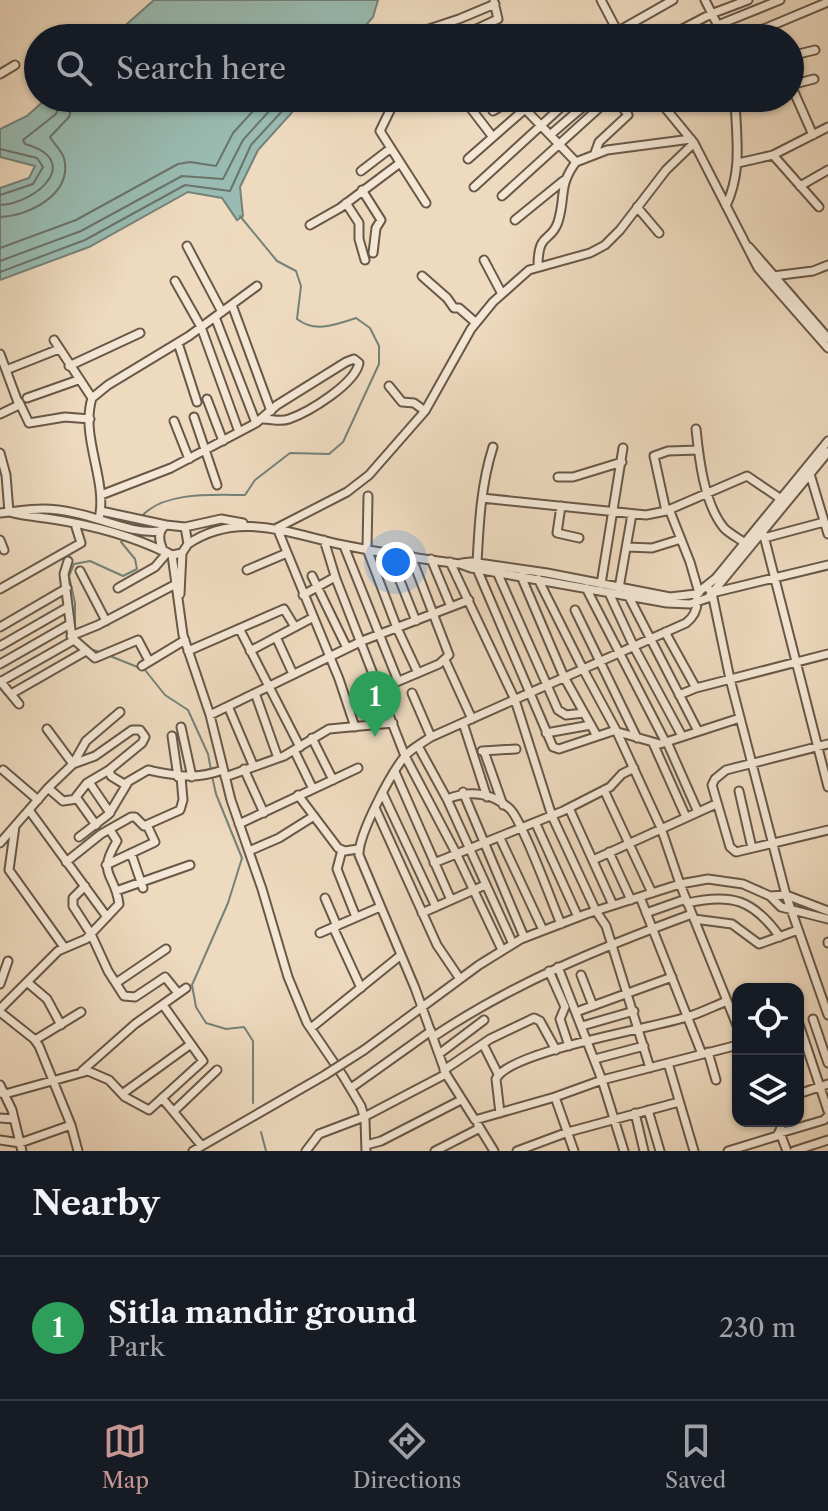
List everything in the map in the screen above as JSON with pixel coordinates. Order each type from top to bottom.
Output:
[{"type":"street","points":[[601,0],[614,24]]},
{"type":"street","points":[[635,24],[673,0]]},
{"type":"street","points":[[692,24],[748,0]]},
{"type":"street","points":[[720,24],[780,0]]},
{"type":"street","points":[[708,1],[717,24]]},
{"type":"street","points":[[440,24],[494,2],[498,19],[487,24]]},
{"type":"street","points":[[775,24],[828,2]]},
{"type":"street","points":[[804,53],[815,50]]},
{"type":"street","points":[[0,74],[15,65]]},
{"type":"street","points":[[804,84],[814,79]]},
{"type":"street","points":[[389,112],[381,128],[382,135],[426,203]]},
{"type":"street","points":[[474,112],[492,136]]},
{"type":"street","points":[[468,159],[521,112]]},
{"type":"street","points":[[528,112],[576,162]]},
{"type":"street","points":[[474,187],[556,112]]},
{"type":"street","points":[[550,135],[577,112]]},
{"type":"street","points":[[502,196],[595,112]]},
{"type":"street","points":[[595,153],[599,142],[627,116],[625,112]]},
{"type":"street","points":[[668,112],[692,141],[745,242],[828,348]]},
{"type":"street","points":[[726,206],[737,179],[737,112]]},
{"type":"street","points":[[802,112],[813,135]]},
{"type":"street","points":[[738,163],[773,155],[828,127]]},
{"type":"street","points":[[515,220],[563,181],[576,162],[595,153],[692,141]]},
{"type":"street","points":[[277,528],[357,485],[425,411],[475,322],[502,294],[520,276],[538,266],[599,250],[620,230],[692,141]]},
{"type":"street","points":[[361,171],[391,148]]},
{"type":"street","points":[[773,155],[819,207]]},
{"type":"street","points":[[310,225],[400,163]]},
{"type":"street","points":[[800,186],[828,170]]},
{"type":"street","points":[[538,266],[540,244],[558,221],[563,181]]},
{"type":"street","points":[[362,190],[381,220],[376,228],[373,253]]},
{"type":"street","points":[[346,203],[359,223],[359,239],[365,260]]},
{"type":"street","points":[[637,207],[659,233]]},
{"type":"street","points":[[187,246],[218,314],[260,421]]},
{"type":"street","points":[[484,260],[502,294]]},
{"type":"street","points":[[769,275],[813,271],[828,265]]},
{"type":"street","points":[[769,275],[828,338]]},
{"type":"street","points":[[422,276],[445,295],[454,308],[460,309],[475,322]]},
{"type":"street","points":[[175,281],[201,327],[239,432]]},
{"type":"street","points":[[92,398],[178,343],[257,286]]},
{"type":"street","points":[[232,305],[271,411]]},
{"type":"street","points":[[69,366],[140,333]]},
{"type":"street","points":[[54,340],[92,398],[90,419],[101,495],[100,515]]},
{"type":"street","points":[[178,343],[197,402]]},
{"type":"street","points":[[6,370],[59,349]]},
{"type":"street","points":[[0,354],[29,423],[65,417],[90,419]]},
{"type":"street","points":[[101,495],[148,479],[189,459],[260,421],[346,362],[354,359],[359,363],[351,380],[302,412],[284,421],[260,421]]},
{"type":"street","points":[[27,398],[78,380]]},
{"type":"street","points":[[389,386],[402,402],[414,403],[425,411]]},
{"type":"street","points":[[207,399],[223,441]]},
{"type":"street","points":[[0,414],[16,408],[19,402]]},
{"type":"street","points":[[194,417],[217,485]]},
{"type":"street","points":[[174,421],[189,459]]},
{"type":"street","points":[[696,429],[708,493],[724,527],[745,543]]},
{"type":"street","points":[[804,1022],[828,1014],[786,895],[710,590],[828,441]]},
{"type":"street","points":[[493,447],[482,498],[477,566],[546,733],[556,749],[617,731],[653,743],[666,742],[740,718]]},
{"type":"street","points":[[601,584],[623,448]]},
{"type":"street","points":[[494,1151],[445,1072],[358,849],[366,826],[405,756],[431,737],[691,619],[698,597],[681,539],[667,510],[654,456],[659,452],[698,450]]},
{"type":"street","points":[[477,566],[667,603],[698,597],[710,590],[763,535],[828,452]]},
{"type":"street","points":[[0,453],[6,475],[4,513]]},
{"type":"street","points":[[558,477],[573,477],[622,462]]},
{"type":"street","points":[[810,474],[828,534]]},
{"type":"street","points":[[482,498],[646,515],[667,510],[747,476],[781,499]]},
{"type":"street","points":[[368,496],[367,549],[418,673]]},
{"type":"street","points":[[561,506],[557,533],[579,538]]},
{"type":"street","points":[[4,513],[43,508],[149,520],[163,528]]},
{"type":"street","points":[[4,513],[118,530],[142,537],[169,554],[182,553]]},
{"type":"street","points":[[619,588],[632,514]]},
{"type":"street","points":[[100,515],[118,530]]},
{"type":"street","points":[[142,537],[163,528],[221,519],[277,528],[344,546],[670,597],[698,597]]},
{"type":"street","points":[[763,535],[824,522]]},
{"type":"street","points":[[0,589],[81,543],[75,524]]},
{"type":"street","points":[[179,613],[182,553],[188,544],[214,530],[249,525]]},
{"type":"street","points":[[185,527],[188,544]]},
{"type":"street","points":[[163,528],[161,547],[169,554],[188,651],[288,977],[311,1028],[351,1088],[364,1117],[366,1148],[461,1100]]},
{"type":"street","points":[[277,528],[355,727]]},
{"type":"street","points":[[763,535],[828,787]]},
{"type":"street","points":[[627,547],[652,548],[681,539]]},
{"type":"street","points":[[0,540],[4,550]]},
{"type":"street","points":[[324,540],[335,577],[405,756],[502,950]]},
{"type":"street","points":[[344,546],[398,681]]},
{"type":"street","points":[[247,570],[287,553]]},
{"type":"street","points":[[389,553],[416,621]]},
{"type":"street","points":[[118,588],[155,567],[169,554]]},
{"type":"street","points":[[380,689],[445,660],[450,653],[411,556]]},
{"type":"street","points":[[431,559],[451,607]]},
{"type":"street","points":[[68,561],[64,574],[73,638],[95,658],[138,640],[146,664],[185,640]]},
{"type":"street","points":[[450,562],[515,700],[552,816],[606,926],[650,1068]]},
{"type":"street","points":[[710,590],[775,579],[828,565]]},
{"type":"street","points":[[80,571],[106,621]]},
{"type":"street","points":[[497,572],[562,715],[584,713]]},
{"type":"street","points":[[312,576],[347,648]]},
{"type":"street","points":[[521,576],[564,677],[597,736]]},
{"type":"street","points":[[303,595],[335,577]]},
{"type":"street","points":[[538,579],[617,731],[661,828],[686,901],[732,1013]]},
{"type":"street","points":[[19,704],[0,682],[73,638],[176,584]]},
{"type":"street","points":[[0,627],[67,588]]},
{"type":"street","points":[[586,588],[666,742],[698,812]]},
{"type":"street","points":[[609,593],[682,736]]},
{"type":"street","points":[[629,597],[698,731]]},
{"type":"street","points":[[210,715],[362,641],[469,600]]},
{"type":"street","points":[[0,646],[68,607]]},
{"type":"street","points":[[188,651],[284,609],[295,627]]},
{"type":"street","points":[[575,610],[637,738]]},
{"type":"street","points":[[250,651],[312,618]]},
{"type":"street","points":[[0,664],[70,624]]},
{"type":"street","points":[[240,630],[270,685],[313,789]]},
{"type":"street","points":[[665,632],[696,688]]},
{"type":"street","points":[[276,637],[293,674]]},
{"type":"street","points":[[11,694],[86,651]]},
{"type":"street","points":[[679,695],[828,654]]},
{"type":"street","points":[[445,660],[472,719]]},
{"type":"street","points":[[255,693],[278,758]]},
{"type":"street","points":[[412,693],[431,737]]},
{"type":"street","points":[[228,706],[253,765]]},
{"type":"street","points":[[0,843],[73,764],[86,741],[120,712]]},
{"type":"street","points":[[79,837],[110,813],[127,784],[148,770],[195,778],[224,774],[278,758],[329,729],[393,723]]},
{"type":"street","points":[[463,723],[487,797]]},
{"type":"street","points":[[546,733],[591,725]]},
{"type":"street","points":[[181,727],[195,778]]},
{"type":"street","points":[[47,729],[73,764]]},
{"type":"street","points":[[73,764],[95,756],[132,730],[143,733],[145,737],[109,770],[79,790],[77,799],[96,825]]},
{"type":"street","points":[[66,862],[101,834],[134,817],[142,825],[147,825],[180,810],[183,800],[172,736]]},
{"type":"street","points":[[312,738],[333,780]]},
{"type":"street","points":[[653,743],[686,817]]},
{"type":"street","points":[[828,744],[726,770],[712,785],[732,849],[736,852],[828,830]]},
{"type":"street","points":[[418,746],[447,799],[513,944]]},
{"type":"street","points":[[472,750],[516,749]]},
{"type":"street","points":[[484,751],[503,805]]},
{"type":"street","points":[[239,824],[358,768]]},
{"type":"street","points":[[434,863],[536,824],[604,790],[634,768]]},
{"type":"street","points":[[244,769],[264,813]]},
{"type":"street","points":[[3,770],[38,800]]},
{"type":"street","points":[[109,770],[116,780],[127,784]]},
{"type":"street","points":[[395,772],[451,900]]},
{"type":"street","points":[[89,782],[110,813]]},
{"type":"street","points":[[48,788],[63,801],[77,799]]},
{"type":"street","points":[[604,790],[652,893]]},
{"type":"street","points":[[739,791],[752,848]]},
{"type":"street","points":[[447,799],[463,792],[473,792],[503,805],[514,814],[561,924]]},
{"type":"street","points":[[463,792],[524,937]]},
{"type":"street","points":[[383,794],[436,907]]},
{"type":"street","points":[[298,795],[342,850]]},
{"type":"street","points":[[593,860],[716,804]]},
{"type":"street","points":[[569,808],[613,905]]},
{"type":"street","points":[[29,810],[107,917]]},
{"type":"street","points":[[376,810],[437,945],[460,979]]},
{"type":"street","points":[[249,851],[279,838],[314,816]]},
{"type":"street","points":[[536,824],[578,917]]},
{"type":"street","points":[[106,865],[155,842],[147,825]]},
{"type":"street","points":[[15,826],[9,870],[64,947]]},
{"type":"street","points":[[78,1151],[71,1125],[35,1040],[0,1011],[64,947],[83,941],[119,904],[106,865],[108,853],[117,841],[110,830]]},
{"type":"street","points":[[500,838],[543,930]]},
{"type":"street","points":[[342,850],[358,849]]},
{"type":"street","points":[[342,850],[337,869],[356,917]]},
{"type":"street","points":[[609,852],[631,900]]},
{"type":"street","points":[[131,853],[141,884]]},
{"type":"street","points":[[116,891],[190,865]]},
{"type":"street","points":[[193,1151],[364,1050],[502,950],[524,937],[578,917],[680,884],[708,879],[743,884],[770,896],[781,907],[828,919]]},
{"type":"street","points":[[422,913],[485,885]]},
{"type":"street","points":[[85,886],[73,898],[72,904],[124,996],[130,998],[165,977],[178,993]]},
{"type":"street","points":[[770,896],[786,895],[828,911]]},
{"type":"street","points":[[640,897],[716,1080]]},
{"type":"street","points":[[646,913],[686,901],[717,897],[741,901],[761,914],[780,937]]},
{"type":"street","points":[[325,898],[361,988]]},
{"type":"street","points":[[320,933],[380,907]]},
{"type":"street","points":[[351,1088],[469,1012],[549,971],[653,930],[693,916],[732,924],[759,944],[798,930]]},
{"type":"street","points":[[116,983],[166,949]]},
{"type":"street","points":[[311,1028],[401,955]]},
{"type":"street","points":[[0,984],[8,961]]},
{"type":"street","points":[[558,967],[595,1059],[624,1151]]},
{"type":"street","points":[[549,971],[565,1007],[560,1019],[569,1046]]},
{"type":"street","points":[[581,975],[593,1006]]},
{"type":"street","points":[[576,1012],[672,977]]},
{"type":"street","points":[[27,982],[47,999],[61,1025]]},
{"type":"street","points":[[3,1094],[82,1071],[135,1024],[186,988]]},
{"type":"street","points":[[500,1113],[495,1087],[498,1074],[507,1067],[587,1040],[688,1017],[727,1001]]},
{"type":"street","points":[[82,1071],[105,1077],[122,1094],[149,1110],[203,1061],[163,1005]]},
{"type":"street","points":[[582,1026],[634,1011]]},
{"type":"street","points":[[35,1040],[81,1012]]},
{"type":"street","points":[[306,1151],[319,1134],[364,1117],[445,1072],[483,1044],[537,1018],[556,1050]]},
{"type":"street","points":[[813,1019],[828,1063]]},
{"type":"street","points":[[439,1054],[484,1020]]},
{"type":"street","points":[[728,1151],[824,1120],[828,1114],[824,1085],[804,1038]]},
{"type":"street","points":[[122,1094],[191,1044]]},
{"type":"street","points":[[483,1044],[498,1074]]},
{"type":"street","points":[[595,1059],[644,1046]]},
{"type":"street","points":[[475,1120],[602,1080],[732,1046]]},
{"type":"street","points":[[668,1063],[694,1151]]},
{"type":"street","points":[[174,1111],[217,1070]]},
{"type":"street","points":[[0,1085],[21,1147]]},
{"type":"street","points":[[804,1092],[824,1085]]},
{"type":"street","points":[[555,1097],[574,1151]]},
{"type":"street","points":[[162,1098],[201,1145]]},
{"type":"street","points":[[517,1151],[568,1132],[679,1102]]},
{"type":"street","points":[[648,1110],[660,1151]]},
{"type":"street","points":[[635,1113],[644,1151]]},
{"type":"street","points":[[0,1118],[14,1119]]},
{"type":"street","points":[[0,1140],[21,1147],[71,1125]]},
{"type":"street","points":[[780,1127],[787,1151]]},
{"type":"street","points":[[435,1151],[480,1128]]},
{"type":"street","points":[[794,1151],[828,1140]]},
{"type":"water","points":[[154,0],[378,0],[373,17],[367,24],[127,24]]},
{"type":"water","points":[[31,112],[292,112],[258,150],[240,187],[243,216],[237,220],[222,198],[188,192],[89,247],[0,280],[0,188],[29,178],[35,166],[0,157],[0,129]]},
{"type":"waterway","points":[[141,517],[162,503],[175,499],[245,495],[255,480],[290,453],[329,454],[343,442],[379,364],[379,346],[370,328],[356,318],[318,327],[297,319],[301,286],[296,271],[277,261],[240,216]]},
{"type":"waterway","points":[[75,629],[75,603],[69,576],[74,564],[90,561],[123,576],[137,569],[135,559],[121,542],[125,538]]},
{"type":"waterway","points":[[76,635],[90,649],[100,652]]},
{"type":"waterway","points":[[110,656],[145,670],[165,695],[188,710],[208,754],[211,770]]},
{"type":"waterway","points":[[212,776],[216,794],[242,858],[228,903],[192,985],[196,1007],[206,1023],[226,1029],[244,1027],[253,1041],[253,1103]]},
{"type":"waterway","points":[[261,1132],[266,1151]]},
{"type":"place","name":"Sitla mandir ground","points":[[375,737]]}]
